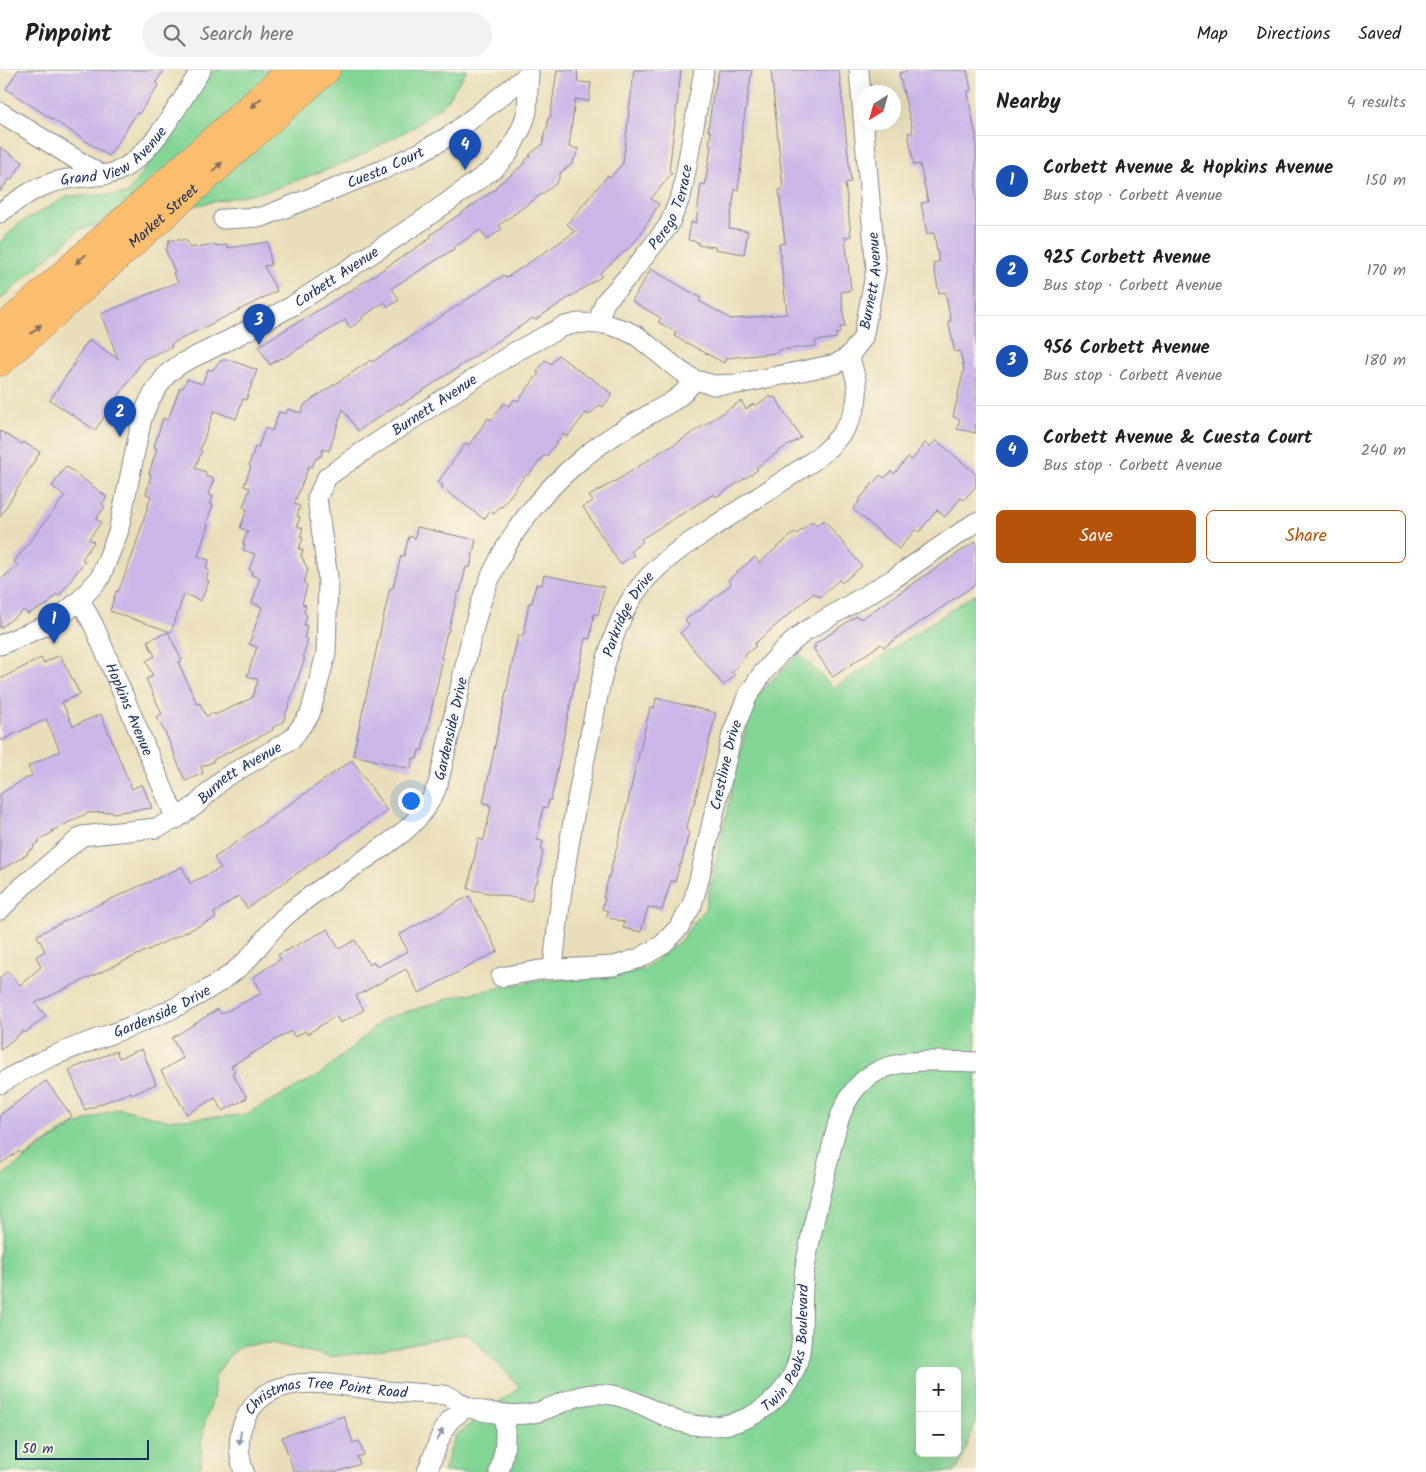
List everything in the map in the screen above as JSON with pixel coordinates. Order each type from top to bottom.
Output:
[{"type":"main road","name":"Market Street","points":[[0,331],[292,70]]},
{"type":"main road","name":"Market Street","points":[[0,362],[326,70]]},
{"type":"street","name":"Grand View Avenue","points":[[0,212],[20,197],[42,186],[66,179],[102,175],[119,170],[134,161],[149,148],[201,70]]},
{"type":"street","name":"Perego Terrace","points":[[597,324],[605,302],[657,242],[672,217],[682,193],[704,70]]},
{"type":"street","name":"Burnett Avenue","points":[[0,910],[22,887],[82,836],[156,828],[176,819],[196,805],[224,778],[292,739],[310,714],[326,654],[328,579],[317,498],[327,477],[513,353],[562,327],[578,323],[612,325],[637,336],[679,370],[695,380],[714,384],[732,385],[825,366],[840,362],[849,356],[857,347],[864,334],[876,270],[859,70]]},
{"type":"street","name":"Cuesta Court","points":[[223,220],[262,217],[382,170],[418,153],[451,135],[529,72]]},
{"type":"street","name":"Corbett Avenue","points":[[0,645],[52,623],[80,600],[100,578],[118,533],[142,418],[149,401],[168,373],[182,363],[292,306],[420,222],[496,167],[508,154],[522,127],[527,112],[529,72]]},
{"type":"street","points":[[0,112],[102,175]]},
{"type":"street","name":"Parkridge Drive","points":[[553,969],[564,872],[576,799],[606,664],[624,613],[644,582],[683,546],[816,459],[832,445],[844,429],[856,400],[857,385],[849,356]]},
{"type":"street","name":"Gardenside Drive","points":[[0,1084],[54,1054],[153,1018],[207,990],[246,961],[272,929],[290,912],[395,839],[413,824],[428,807],[438,784],[481,602],[494,570],[515,533],[548,490],[582,458],[615,435],[673,401],[695,380]]},
{"type":"street","name":"Crestline Drive","points":[[501,977],[553,969],[602,968],[626,963],[652,952],[672,936],[692,905],[700,880],[732,734],[747,697],[762,674],[780,652],[804,632],[886,583],[976,522]]},
{"type":"street","name":"Hopkins Avenue","points":[[80,600],[94,626],[176,819]]},
{"type":"street","name":"Twin Peaks Boulevard","points":[[504,1414],[527,1414],[544,1410],[568,1399],[596,1394],[626,1398],[673,1420],[692,1425],[715,1426],[730,1424],[760,1411],[779,1395],[787,1385],[801,1351],[803,1284],[807,1258],[836,1126],[844,1105],[860,1083],[889,1066],[918,1062],[976,1062]]},
{"type":"street","name":"Christmas Tree Point Road","points":[[244,1472],[239,1454],[243,1423],[255,1404],[263,1397],[283,1387],[295,1384],[318,1383],[449,1396],[467,1407],[504,1414]]},
{"type":"street","points":[[427,1472],[443,1430],[450,1420],[467,1407]]},
{"type":"street","points":[[499,1472],[504,1456],[506,1439],[504,1414]]},
{"type":"green space","points":[[214,70],[467,70],[446,102],[416,126],[350,161],[271,190],[80,229],[0,300],[0,242],[18,224],[68,196],[127,194]]},
{"type":"green space","points":[[976,593],[976,1422],[961,1462],[955,1472],[443,1472],[455,1436],[520,1387],[467,1333],[375,1351],[331,1357],[272,1343],[242,1345],[229,1356],[215,1377],[213,1398],[205,1423],[201,1446],[201,1466],[196,1472],[0,1472],[0,1177],[64,1130],[118,1108],[167,1120],[244,1115],[321,1074],[384,1019],[457,996],[534,981],[607,978],[644,969],[680,941],[705,909],[752,701],[799,653],[834,688]]},
{"type":"building","points":[[18,70],[164,70],[156,82],[159,84],[139,114],[137,113],[109,156],[6,89]]},
{"type":"building","points":[[557,70],[577,70],[578,82],[591,83],[589,101],[575,99],[569,147],[579,149],[572,164],[561,172],[557,183],[499,225],[502,229],[487,240],[480,230],[454,249],[392,288],[399,300],[388,307],[385,302],[362,317],[363,319],[350,328],[345,320],[270,365],[258,346],[347,293],[431,238],[430,235],[497,188],[496,186],[526,162],[525,160],[531,156],[529,155],[543,144],[548,118],[550,118]]},
{"type":"building","points":[[634,70],[681,70],[669,171],[672,173],[651,199],[659,204],[640,235],[631,246],[600,273],[602,276],[535,320],[533,318],[358,431],[343,409],[329,451],[323,449],[321,457],[316,458],[312,467],[309,466],[294,504],[300,506],[297,516],[300,517],[297,526],[303,528],[300,537],[303,538],[299,549],[303,550],[301,555],[308,570],[304,582],[307,586],[302,604],[306,605],[304,613],[307,615],[304,625],[307,626],[304,638],[308,639],[303,657],[305,658],[283,722],[272,728],[273,730],[201,767],[203,773],[185,781],[166,734],[156,717],[162,714],[146,679],[153,676],[146,661],[155,656],[147,641],[168,632],[182,661],[178,662],[197,704],[200,703],[206,716],[214,713],[215,715],[252,698],[258,680],[247,676],[257,647],[249,644],[262,607],[252,603],[260,578],[251,575],[253,571],[249,570],[255,554],[243,550],[245,545],[243,544],[248,531],[240,528],[247,509],[243,507],[250,488],[244,486],[251,466],[249,466],[255,447],[258,448],[265,428],[272,431],[279,412],[286,414],[288,409],[301,413],[305,404],[371,360],[372,362],[504,275],[506,278],[575,232],[567,224],[608,175],[610,178],[623,163]]},
{"type":"building","points":[[719,70],[752,70],[741,137],[743,137],[741,151],[743,151],[738,190],[735,189],[729,228],[748,231],[744,254],[698,245],[698,242],[688,240],[691,222],[696,223],[701,184],[705,185],[711,146],[709,146],[711,132],[709,132],[709,129],[708,131],[713,94]]},
{"type":"building","points":[[771,70],[839,70],[851,182],[845,183],[851,236],[845,237],[851,290],[841,292],[845,327],[840,327],[840,333],[836,334],[837,338],[815,341],[816,346],[778,350],[778,353],[726,358],[724,363],[674,336],[676,332],[658,322],[661,318],[632,301],[651,269],[701,298],[699,301],[731,319],[787,314],[779,244],[785,243],[779,190],[783,189]]},
{"type":"building","points":[[911,70],[967,70],[971,90],[968,91],[969,101],[976,136],[976,433],[957,429],[960,419],[953,417],[964,369],[960,351],[955,352],[948,321],[951,321],[945,292],[939,293],[933,263],[939,262],[934,233],[927,234],[921,203],[928,202],[920,164],[914,165],[908,133],[913,132],[899,73]]},
{"type":"building","points":[[0,147],[23,162],[0,192]]},
{"type":"building","points":[[169,240],[186,240],[190,248],[215,244],[215,246],[227,245],[227,248],[268,242],[271,265],[264,266],[277,291],[171,344],[172,347],[144,359],[95,430],[50,400],[90,340],[118,359],[101,314],[178,282],[166,251]]},
{"type":"building","points":[[558,355],[612,395],[603,407],[600,405],[589,415],[586,413],[567,437],[563,434],[546,457],[544,455],[528,476],[526,474],[502,507],[500,506],[494,514],[490,511],[484,519],[441,487],[443,485],[438,482],[466,443],[469,445],[488,418],[491,420],[504,403],[509,406],[515,399],[518,401],[539,373],[537,372],[545,360],[551,364]]},
{"type":"building","points":[[223,360],[230,360],[257,370],[246,400],[243,399],[236,419],[214,411],[200,450],[202,451],[195,468],[206,472],[205,476],[214,479],[208,495],[213,496],[210,504],[213,505],[198,556],[209,560],[206,569],[209,570],[206,580],[209,581],[201,601],[184,594],[171,632],[110,611],[116,591],[118,592],[133,554],[151,496],[146,494],[151,475],[149,474],[157,448],[154,447],[163,418],[168,420],[180,387],[183,388],[187,379],[202,384],[208,369],[213,370]]},
{"type":"building","points":[[770,396],[772,398],[775,397],[801,438],[782,449],[756,468],[758,470],[716,497],[714,494],[641,539],[643,541],[631,551],[634,555],[620,564],[583,507],[593,501],[589,496],[669,448],[741,401],[746,409],[753,404],[755,406]]},
{"type":"building","points":[[0,431],[40,452],[0,517]]},
{"type":"building","points":[[936,440],[976,474],[976,486],[964,500],[961,498],[945,517],[937,510],[919,532],[916,529],[899,549],[853,509],[880,475],[885,478],[891,471],[894,474],[908,457],[912,460],[925,443],[930,447]]},
{"type":"building","points":[[66,466],[107,497],[102,504],[105,507],[96,519],[101,522],[89,539],[94,542],[82,559],[85,561],[59,596],[56,594],[48,604],[28,614],[24,610],[0,628],[0,580],[18,565],[14,562],[65,496],[52,486]]},
{"type":"building","points":[[824,520],[862,566],[842,583],[839,580],[820,597],[814,593],[754,644],[756,646],[745,655],[738,667],[732,672],[735,676],[723,685],[680,633],[689,625],[685,620],[699,611],[731,584],[728,580],[755,557],[759,563],[795,532],[797,534],[813,521],[816,526]]},
{"type":"building","points":[[417,527],[476,540],[470,568],[466,567],[447,632],[441,658],[443,659],[422,751],[419,750],[417,759],[413,758],[411,769],[353,755],[390,588],[393,588],[401,556],[404,556],[409,536],[415,538]]},
{"type":"building","points":[[976,541],[976,584],[884,647],[881,644],[833,677],[813,648],[816,647],[814,645],[856,616],[861,619]]},
{"type":"building","points":[[544,575],[604,587],[598,615],[594,614],[590,639],[585,638],[551,800],[549,800],[547,808],[543,807],[537,840],[543,841],[541,850],[543,851],[537,883],[535,883],[531,901],[468,889],[478,839],[484,840],[491,806],[483,803],[518,635],[523,636],[529,603],[532,603],[536,584],[542,585]]},
{"type":"building","points":[[60,655],[80,694],[62,702],[73,726],[101,714],[132,789],[142,784],[152,808],[112,813],[87,813],[52,831],[38,841],[33,846],[34,848],[27,852],[28,854],[0,870],[0,794],[32,775],[28,766],[60,751],[46,719],[0,741],[0,679],[41,658],[44,663]]},
{"type":"building","points":[[656,698],[716,713],[686,830],[689,832],[681,865],[675,882],[671,881],[662,910],[648,907],[641,932],[623,928],[625,922],[606,917],[608,911],[602,909],[605,898],[603,898],[650,707],[654,708]]},
{"type":"building","points":[[352,760],[387,811],[247,908],[238,896],[214,913],[216,918],[35,1003],[46,1016],[0,1050],[0,977],[8,971],[20,985],[41,967],[36,956],[45,951],[37,935],[182,867],[190,883],[221,868],[214,858]]},
{"type":"building","points":[[469,896],[498,951],[419,993],[406,969],[356,996],[364,1010],[340,1023],[336,1016],[307,1034],[305,1031],[295,1037],[291,1031],[231,1066],[235,1071],[232,1073],[247,1098],[223,1111],[215,1098],[187,1114],[161,1071],[183,1058],[172,1038],[218,1009],[221,1014],[262,993],[253,977],[281,959],[278,955],[328,929],[339,949],[355,940],[369,965],[374,962],[377,967],[408,951],[399,935]]},
{"type":"building","points":[[142,1049],[156,1084],[132,1095],[131,1092],[85,1110],[69,1070],[116,1051],[119,1058]]},
{"type":"building","points":[[46,1081],[72,1116],[21,1153],[19,1151],[0,1164],[0,1115]]},
{"type":"building","points":[[344,1416],[353,1443],[359,1441],[364,1455],[357,1457],[360,1464],[337,1472],[294,1472],[282,1437]]},
{"type":"place","name":"Corbett Avenue & Cuesta Court","points":[[465,170]]},
{"type":"place","name":"956 Corbett Avenue","points":[[259,345]]},
{"type":"place","name":"925 Corbett Avenue","points":[[120,437]]},
{"type":"place","name":"Corbett Avenue & Hopkins Avenue","points":[[54,644]]}]
